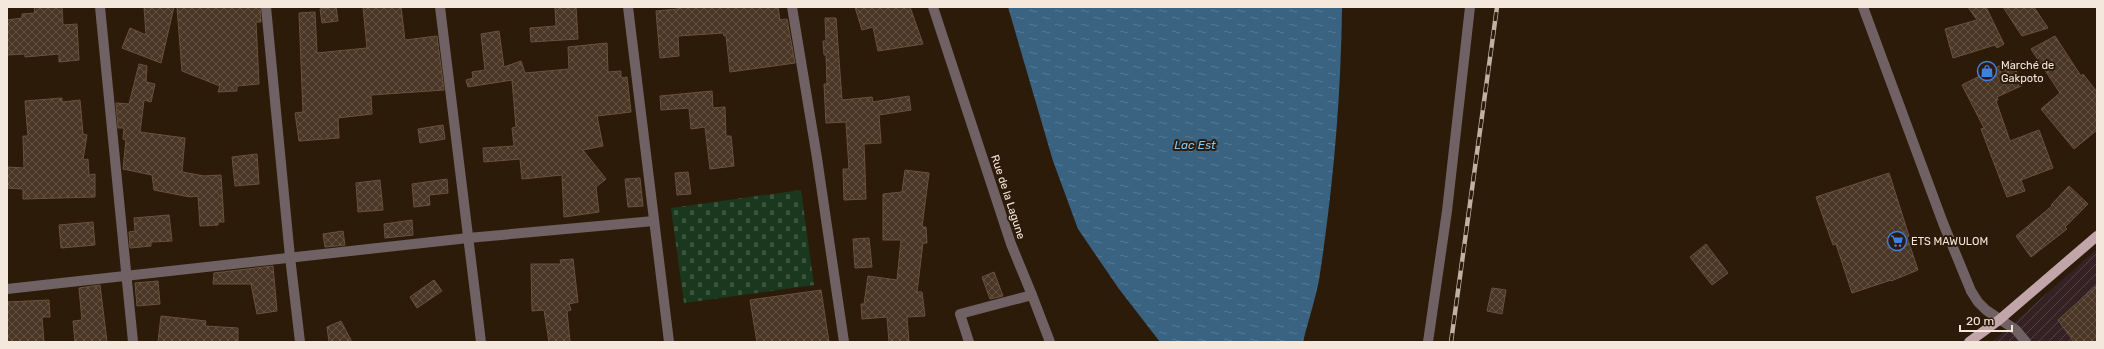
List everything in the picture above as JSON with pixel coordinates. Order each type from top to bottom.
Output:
[{"type":"main road","points":[[1969,342],[1999,320],[2097,236]]},
{"type":"street","points":[[100,7],[133,342]]},
{"type":"street","points":[[266,7],[290,258],[300,342]]},
{"type":"street","points":[[440,7],[482,342]]},
{"type":"street","points":[[628,7],[669,342]]},
{"type":"street","points":[[792,7],[817,158],[844,342]]},
{"type":"street","name":"Rue de la Lagune","points":[[933,7],[1010,244],[1050,342]]},
{"type":"street","points":[[1428,342],[1447,211],[1470,7]]},
{"type":"street","points":[[1863,7],[1963,274],[1978,302],[1999,320],[2016,330],[2026,342]]},
{"type":"street","points":[[7,289],[127,277],[468,238],[654,221]]},
{"type":"street","points":[[968,342],[960,314],[1032,295]]},
{"type":"shaded area","points":[[2097,249],[2097,342],[1992,342]]},
{"type":"green space","points":[[801,190],[814,285],[684,303],[671,208]]},
{"type":"water","name":"Lac Est","points":[[1008,7],[1342,7],[1338,110],[1332,178],[1319,280],[1303,342],[1160,342],[1119,289],[1078,229],[1053,161]]},
{"type":"building","points":[[34,7],[62,7],[63,25],[77,24],[79,60],[59,62],[59,54],[25,57],[25,54],[7,55],[7,20],[22,18],[22,14],[35,13]]},
{"type":"building","points":[[144,7],[174,7],[161,63],[122,48],[130,28],[146,35]]},
{"type":"building","points":[[177,7],[260,7],[261,22],[256,22],[259,84],[237,86],[237,91],[218,92],[220,86],[182,71]]},
{"type":"building","points":[[336,7],[338,21],[322,23],[320,9]]},
{"type":"building","points":[[363,7],[401,7],[405,40],[437,36],[444,90],[371,95],[372,114],[338,118],[339,138],[299,141],[295,113],[303,112],[299,13],[315,12],[317,53],[367,48]]},
{"type":"building","points":[[555,7],[576,7],[578,39],[531,42],[530,28],[556,26]]},
{"type":"building","points":[[677,7],[778,7],[780,20],[787,19],[795,63],[730,72],[726,36],[724,36],[723,33],[678,36],[679,56],[660,58],[656,11],[678,9]]},
{"type":"building","points":[[855,7],[910,7],[923,44],[878,51],[873,27],[862,30]]},
{"type":"building","points":[[1968,7],[1986,7],[2004,44],[1997,48],[1995,45],[1953,58],[1945,29],[1977,20]]},
{"type":"building","points":[[2003,7],[2034,7],[2048,28],[2022,36]]},
{"type":"building","points":[[825,18],[836,18],[842,100],[872,97],[873,102],[909,96],[911,110],[879,115],[881,143],[864,144],[866,199],[844,200],[843,169],[849,169],[846,122],[826,123],[824,84],[827,84],[826,55],[824,55],[823,41],[826,41]]},
{"type":"building","points":[[499,31],[504,67],[521,61],[525,73],[569,69],[568,47],[607,43],[608,72],[621,71],[621,78],[627,77],[631,112],[597,116],[603,146],[583,150],[606,179],[596,187],[599,212],[564,217],[562,175],[522,179],[520,159],[484,162],[483,148],[514,146],[512,128],[516,127],[512,80],[468,87],[466,80],[473,78],[472,72],[485,70],[481,34]]},
{"type":"building","points":[[2055,36],[2081,76],[2083,74],[2097,92],[2097,130],[2074,149],[2041,109],[2060,93],[2031,49]]},
{"type":"building","points":[[2011,60],[2023,85],[1997,97],[1998,100],[1996,101],[2010,141],[2039,130],[2053,168],[2021,180],[2025,191],[2007,197],[1981,129],[1984,128],[1962,85]]},
{"type":"building","points":[[139,64],[147,66],[146,82],[155,84],[151,102],[144,100],[140,132],[185,138],[182,172],[204,176],[221,175],[224,222],[218,222],[218,225],[200,226],[198,196],[190,197],[154,190],[152,175],[123,169],[126,140],[123,139],[124,128],[118,128],[116,103],[129,104]]},
{"type":"building","points":[[712,91],[713,108],[725,107],[726,136],[731,136],[734,166],[710,169],[705,127],[691,129],[689,108],[661,110],[660,96]]},
{"type":"building","points":[[62,98],[62,102],[80,100],[83,134],[87,135],[83,160],[88,159],[89,175],[95,174],[95,197],[23,199],[23,189],[7,188],[7,167],[24,168],[23,136],[28,136],[25,101]]},
{"type":"building","points":[[443,125],[445,139],[420,143],[418,129]]},
{"type":"building","points":[[257,154],[259,184],[235,186],[232,157]]},
{"type":"building","points":[[905,170],[929,173],[922,227],[926,227],[927,243],[923,243],[917,292],[922,292],[925,316],[907,317],[909,342],[889,342],[887,317],[862,319],[861,304],[864,304],[868,276],[897,280],[901,240],[883,240],[883,194],[902,192]]},
{"type":"building","points":[[688,172],[691,194],[677,195],[675,173]]},
{"type":"building","points":[[1889,173],[1918,270],[1891,281],[1852,293],[1836,244],[1833,245],[1816,197]]},
{"type":"building","points":[[640,178],[643,206],[628,207],[625,179]]},
{"type":"building","points":[[447,179],[448,193],[429,195],[430,205],[414,207],[412,184]]},
{"type":"building","points":[[380,180],[383,210],[358,212],[356,183]]},
{"type":"building","points":[[2069,186],[2088,204],[2065,227],[2067,229],[2031,257],[2016,236],[2052,206],[2051,205]]},
{"type":"building","points":[[169,215],[172,241],[151,242],[151,246],[130,248],[129,232],[135,231],[134,218]]},
{"type":"building","points":[[412,220],[413,235],[385,238],[384,224]]},
{"type":"building","points":[[93,222],[95,245],[61,248],[59,225]]},
{"type":"building","points":[[343,231],[345,245],[325,247],[323,234]]},
{"type":"building","points":[[869,238],[872,267],[855,268],[853,239]]},
{"type":"building","points":[[1706,244],[1728,273],[1712,285],[1690,257]]},
{"type":"building","points":[[573,259],[578,302],[569,304],[571,310],[567,311],[570,342],[549,342],[544,310],[532,311],[531,264],[561,264],[560,260]]},
{"type":"building","points":[[273,266],[277,311],[257,314],[251,284],[213,284],[214,273]]},
{"type":"building","points":[[994,272],[1003,296],[990,299],[982,277]]},
{"type":"building","points":[[434,280],[442,291],[417,308],[410,297]]},
{"type":"building","points":[[158,281],[160,304],[137,306],[135,283]]},
{"type":"building","points":[[100,285],[107,342],[75,342],[73,321],[82,320],[79,288]]},
{"type":"building","points":[[2097,285],[2097,342],[2074,342],[2058,320]]},
{"type":"building","points":[[1492,288],[1506,290],[1502,314],[1487,311]]},
{"type":"building","points":[[821,290],[829,342],[757,342],[750,300]]},
{"type":"building","points":[[49,300],[50,317],[42,317],[44,342],[7,342],[7,302]]},
{"type":"building","points":[[161,316],[206,321],[205,326],[238,328],[238,342],[158,342]]},
{"type":"building","points":[[341,321],[352,342],[329,342],[327,327]]},
{"type":"railway","points":[[1451,342],[1497,7]]},
{"type":"place","name":"Marché de Gakpoto","points":[[1987,71]]},
{"type":"place","name":"ETS MAWULOM","points":[[1897,241]]}]
